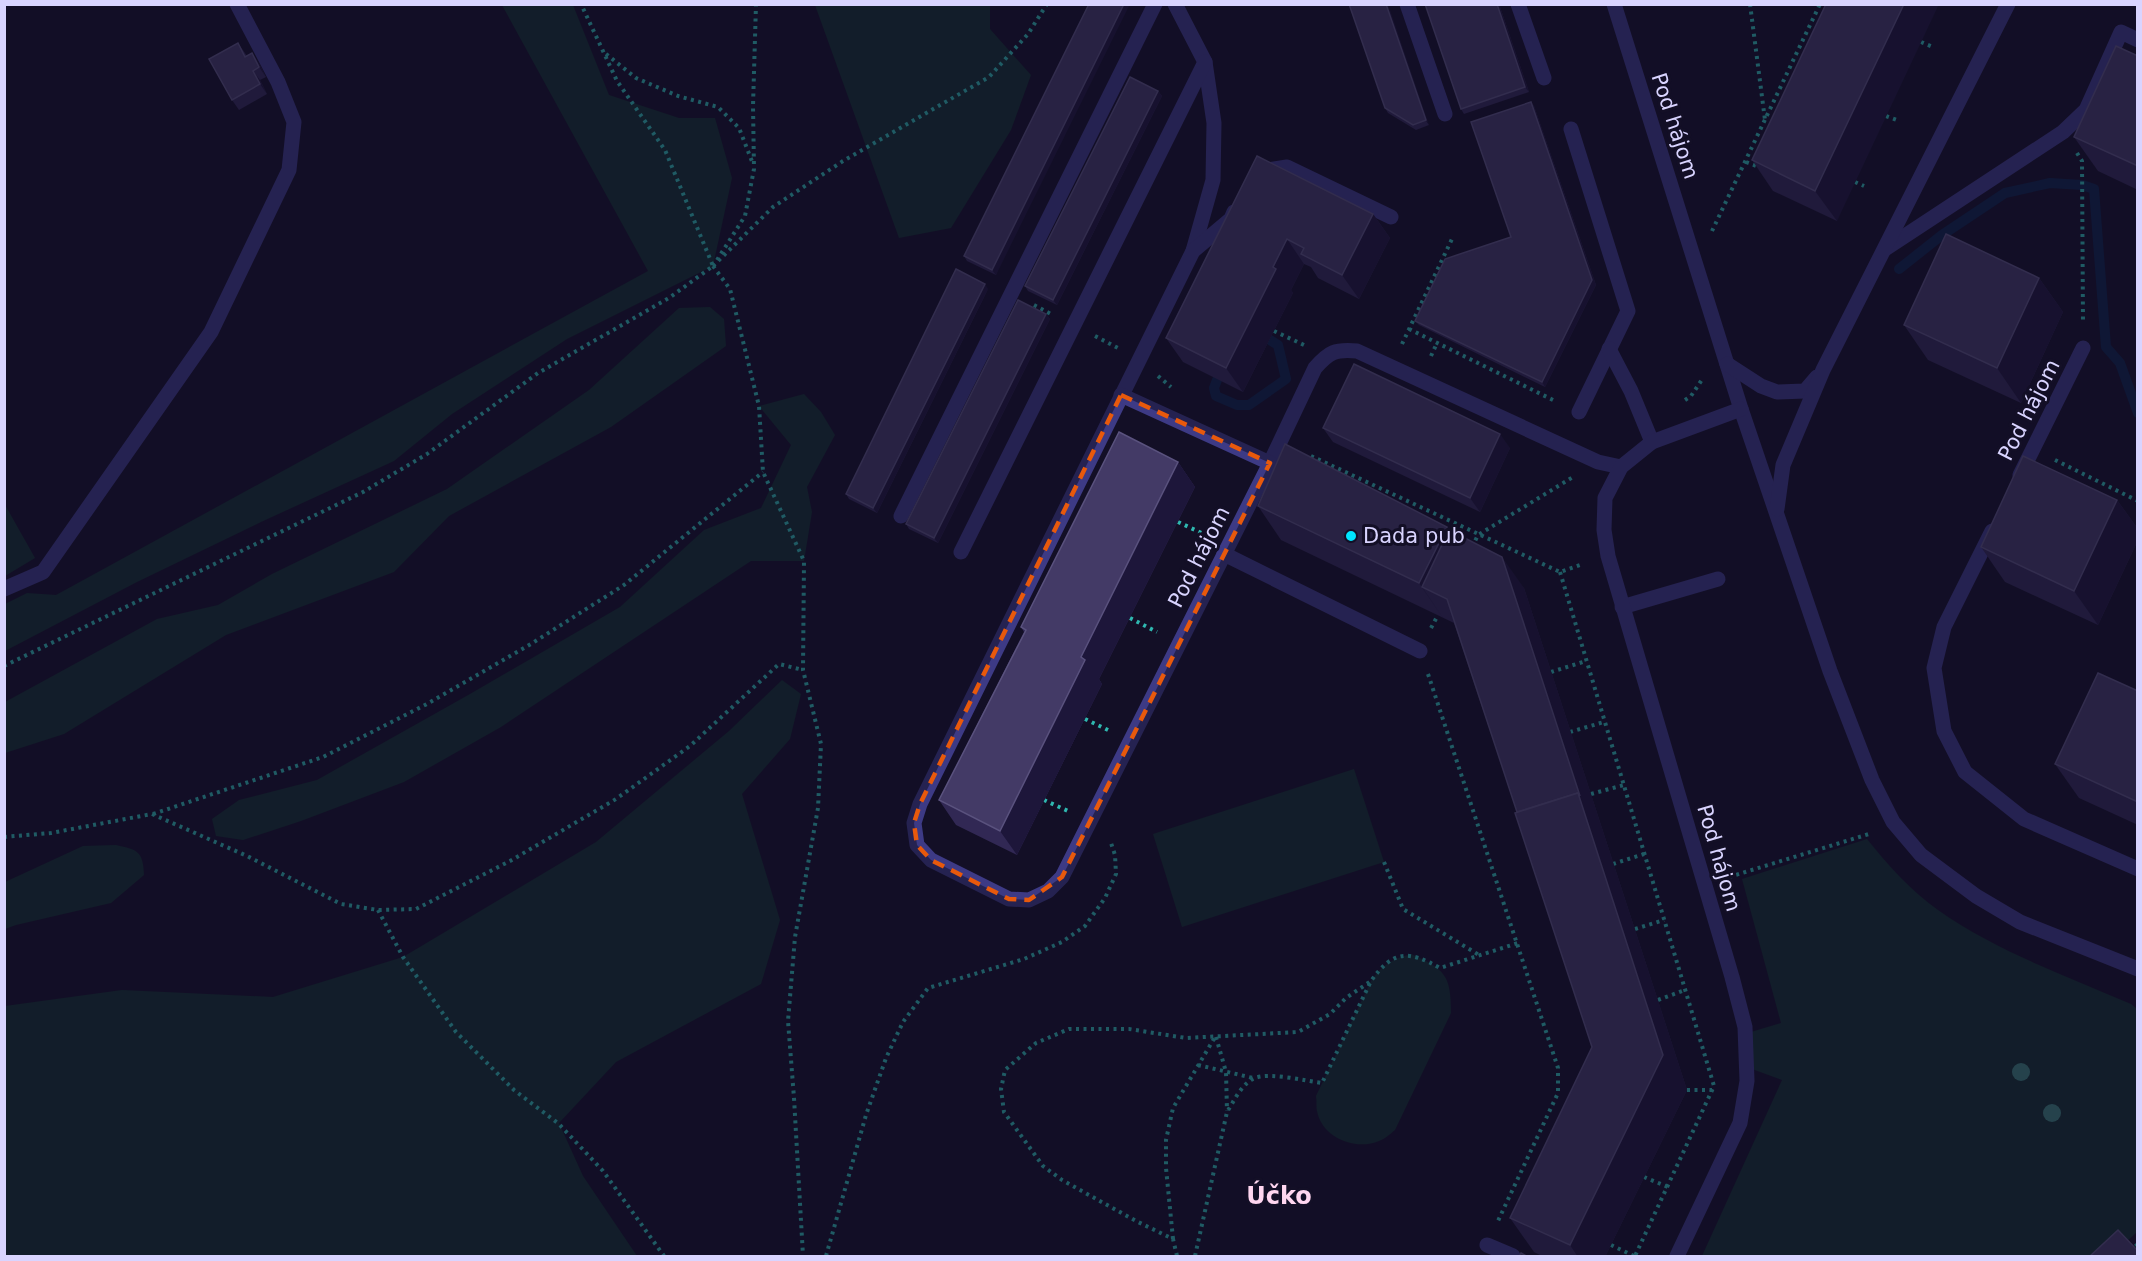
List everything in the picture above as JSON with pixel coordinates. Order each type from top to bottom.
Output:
[{"type":"street","points":[[4,589],[43,572],[211,332],[289,170],[294,122],[278,82],[237,4]]},
{"type":"street","points":[[902,516],[1155,4]]},
{"type":"street","points":[[1175,4],[1205,62],[1214,123],[1213,180],[1193,251]]},
{"type":"street","points":[[1407,4],[1445,114]]},
{"type":"street","points":[[1518,4],[1544,78]]},
{"type":"street","name":"Pod hájom","points":[[1614,4],[1741,409],[1776,512],[1834,682],[1872,780],[1893,822],[1921,855],[1976,896],[2020,922],[2138,969]]},
{"type":"street","name":"Pod hájom","points":[[1776,512],[1783,465],[1823,370],[2008,4]]},
{"type":"street","name":"Pod hájom","points":[[1885,249],[2063,132],[2086,110],[2121,32],[2138,40]]},
{"type":"street","points":[[961,552],[1205,62]]},
{"type":"street","points":[[1570,129],[1628,311],[1579,412]]},
{"type":"street","points":[[1251,181],[1256,171],[1287,167],[1391,217]]},
{"type":"street","points":[[1193,251],[1231,219],[1241,200]]},
{"type":"street","name":"Pod hájom","points":[[1193,251],[920,804],[914,824],[917,845],[932,860],[1009,899],[1029,900],[1048,891],[1062,877],[1270,463],[1315,368],[1326,355],[1341,349],[1357,351],[1598,462],[1621,467]]},
{"type":"street","name":"Pod hájom","points":[[2012,491],[2083,348]]},
{"type":"street","points":[[1609,349],[1631,391],[1652,442]]},
{"type":"street","name":"Pod hájom","points":[[1727,364],[1761,386],[1777,392],[1805,391],[1823,370]]},
{"type":"street","points":[[1121,394],[1270,463]]},
{"type":"street","name":"Pod hájom","points":[[1677,1257],[1740,1123],[1747,1081],[1745,1027],[1608,556],[1604,530],[1605,498],[1621,467],[1652,442],[1741,409]]},
{"type":"street","points":[[1996,522],[1944,627],[1934,668],[1944,731],[1965,772],[2024,819],[2138,869]]},
{"type":"street","points":[[1224,554],[1420,651]]},
{"type":"street","points":[[1622,607],[1718,579]]},
{"type":"street","points":[[1487,1245],[1513,1257]]},
{"type":"path","points":[[581,4],[617,81],[665,150],[713,266],[730,289],[759,406],[763,472],[804,561],[803,670],[820,744],[818,808],[795,937],[788,1021],[803,1257]]},
{"type":"path","points":[[713,266],[745,216],[754,169],[756,4]]},
{"type":"path","points":[[4,666],[363,492],[428,454],[538,373],[669,298],[713,266],[773,207],[843,161],[989,77],[1028,34],[1047,4]]},
{"type":"path","points":[[1750,4],[1765,120]]},
{"type":"path","points":[[1711,234],[1820,4]]},
{"type":"path","points":[[1810,25],[1819,29]]},
{"type":"path","points":[[1921,42],[1933,47]]},
{"type":"path","points":[[603,52],[636,78],[678,96],[718,107],[738,128],[754,169]]},
{"type":"path","points":[[1777,96],[1785,100]]},
{"type":"path","points":[[1886,116],[1897,120]]},
{"type":"path","points":[[2063,132],[2082,161],[2083,348]]},
{"type":"path","points":[[1746,162],[1767,171]]},
{"type":"path","points":[[1855,182],[1864,186]]},
{"type":"path","points":[[1391,366],[1452,238]]},
{"type":"path","points":[[1409,329],[1553,399]]},
{"type":"path","points":[[2033,449],[2138,501]]},
{"type":"path","points":[[1311,456],[1560,572],[1608,556]]},
{"type":"path","points":[[1470,550],[1478,535],[1598,462]]},
{"type":"path","points":[[4,837],[51,833],[152,814],[323,757],[425,705],[531,644],[624,585],[763,472]]},
{"type":"path","points":[[1560,572],[1714,1086],[1635,1257],[1611,1245]]},
{"type":"path","points":[[1420,651],[1558,1068],[1558,1093],[1487,1245]]},
{"type":"path","points":[[1551,672],[1586,661]]},
{"type":"path","points":[[152,814],[247,856],[341,904],[378,910],[416,909],[510,861],[616,799],[681,753],[779,664],[803,670]]},
{"type":"path","points":[[1570,732],[1605,722]]},
{"type":"path","points":[[1591,794],[1624,785]]},
{"type":"path","points":[[826,1257],[866,1115],[886,1058],[903,1022],[928,988],[1024,959],[1062,942],[1084,926],[1105,898],[1116,874],[1109,836],[1089,821]]},
{"type":"path","points":[[1705,885],[1869,834]]},
{"type":"path","points":[[1613,864],[1644,854]]},
{"type":"path","points":[[1384,862],[1403,909],[1480,956]]},
{"type":"path","points":[[378,910],[403,957],[456,1032],[514,1090],[559,1124],[589,1155],[603,1171],[664,1257]]},
{"type":"path","points":[[1635,929],[1664,920]]},
{"type":"path","points":[[1198,1065],[1254,1078],[1271,1077],[1322,1083],[1371,981],[1381,967],[1395,958],[1411,954],[1440,968],[1518,943]]},
{"type":"path","points":[[1173,1239],[1062,1180],[1043,1166],[1004,1112],[1001,1089],[1005,1070],[1036,1043],[1069,1029],[1129,1029],[1186,1038],[1298,1032],[1330,1014],[1346,998],[1371,981]]},
{"type":"path","points":[[1658,1000],[1685,990]]},
{"type":"path","points":[[1177,1257],[1166,1168],[1166,1140],[1173,1108],[1216,1037]]},
{"type":"path","points":[[1195,1257],[1227,1112],[1226,1072],[1216,1037]]},
{"type":"path","points":[[1227,1112],[1239,1092],[1254,1078]]},
{"type":"path","points":[[1687,1090],[1712,1090]]},
{"type":"path","points":[[1644,1177],[1668,1187]]},
{"type":"path","points":[[2124,1257],[2138,1244]]},
{"type":"highlighted area","points":[[1121,395],[1270,463],[1062,877],[1029,900],[1009,899],[931,860],[917,845],[914,823],[920,804]]},
{"type":"green space","points":[[502,5],[573,5],[609,95],[679,118],[715,118],[732,178],[713,266],[567,339],[452,414],[394,461],[137,582],[5,651],[5,604],[27,593],[56,595],[648,271]]},
{"type":"green space","points":[[815,5],[990,5],[990,29],[1031,75],[1011,130],[951,228],[899,238]]},
{"type":"green space","points":[[710,307],[724,319],[726,346],[611,427],[449,516],[394,572],[226,635],[64,734],[5,753],[5,702],[157,619],[218,605],[272,574],[447,489],[589,390],[679,308]]},
{"type":"green space","points":[[804,394],[821,412],[835,435],[807,487],[812,512],[804,561],[751,561],[501,727],[404,782],[243,840],[216,836],[212,819],[239,800],[317,780],[620,607],[704,530],[761,508],[791,445],[759,406]]},
{"type":"green space","points":[[4,503],[35,558],[5,576],[4,576]]},
{"type":"green space","points":[[782,680],[801,694],[790,739],[742,794],[780,920],[761,984],[616,1062],[559,1123],[583,1176],[637,1256],[5,1256],[5,1006],[122,990],[273,997],[403,957],[596,842],[729,731]]},
{"type":"green space","points":[[1354,769],[1384,862],[1182,927],[1153,834]]},
{"type":"green space","points":[[1867,839],[1918,895],[1960,925],[2007,950],[2131,1004],[2137,1009],[2137,1232],[2111,1256],[1702,1256],[1782,1080],[1752,1069],[1751,1032],[1781,1023],[1742,879]]},
{"type":"green space","points":[[116,845],[130,848],[141,856],[144,875],[111,903],[5,929],[5,882],[83,846]]},
{"type":"green space","points":[[1411,954],[1432,964],[1444,975],[1450,990],[1451,1013],[1395,1130],[1383,1139],[1370,1144],[1341,1140],[1333,1135],[1320,1120],[1316,1096],[1371,981],[1388,963]]},
{"type":"building","points":[[1089,4],[1124,4],[992,270],[964,256]]},
{"type":"building","points":[[1349,4],[1386,4],[1426,120],[1413,125],[1385,108]]},
{"type":"building","points":[[1425,4],[1497,4],[1525,87],[1461,109]]},
{"type":"building","points":[[1826,4],[1904,4],[1815,191],[1752,160]]},
{"type":"building","points":[[238,43],[245,57],[252,53],[259,67],[253,71],[260,84],[232,100],[209,59]]},
{"type":"building","points":[[2116,46],[2138,56],[2138,166],[2074,137]]},
{"type":"building","points":[[1130,77],[1158,91],[1053,300],[1025,286]]},
{"type":"building","points":[[1531,102],[1592,280],[1542,382],[1415,321],[1445,259],[1511,237],[1471,122]]},
{"type":"building","points":[[1257,156],[1373,214],[1342,275],[1301,254],[1304,248],[1287,239],[1273,267],[1276,269],[1226,368],[1166,338]]},
{"type":"building","points":[[1946,234],[2039,278],[1997,368],[1904,325]]},
{"type":"building","points":[[956,269],[985,284],[873,508],[846,494]]},
{"type":"building","points":[[1018,300],[1046,314],[934,538],[906,524]]},
{"type":"building","points":[[1354,364],[1500,434],[1470,498],[1323,428]]},
{"type":"building","points":[[1119,432],[1178,462],[1081,657],[1085,660],[1000,831],[939,800],[1026,630],[1021,627]]},
{"type":"building","points":[[1285,444],[1447,527],[1419,583],[1258,506]]},
{"type":"building","points":[[2023,456],[2117,500],[2074,591],[1981,547]]},
{"type":"building","points":[[1449,530],[1502,557],[1580,796],[1578,793],[1517,812],[1447,599],[1422,587]]},
{"type":"building","points":[[2098,673],[2138,691],[2138,802],[2055,764]]},
{"type":"building","points":[[1578,793],[1663,1055],[1570,1245],[1510,1218],[1592,1047],[1515,813]]},
{"type":"building","points":[[2118,1230],[2138,1251],[2138,1257],[2089,1257]]},
{"type":"waterway","points":[[1899,269],[1942,235],[2005,193],[2050,183],[2082,185],[2094,189],[2106,347],[2120,363],[2138,413]]},
{"type":"waterway","points":[[1217,380],[1214,388],[1216,396],[1237,405],[1249,405],[1286,379],[1278,345],[1270,340]]},
{"type":"place","name":"Dada pub","points":[[1351,536]]},
{"type":"district","name":"Účko","points":[[1279,1196]]}]
